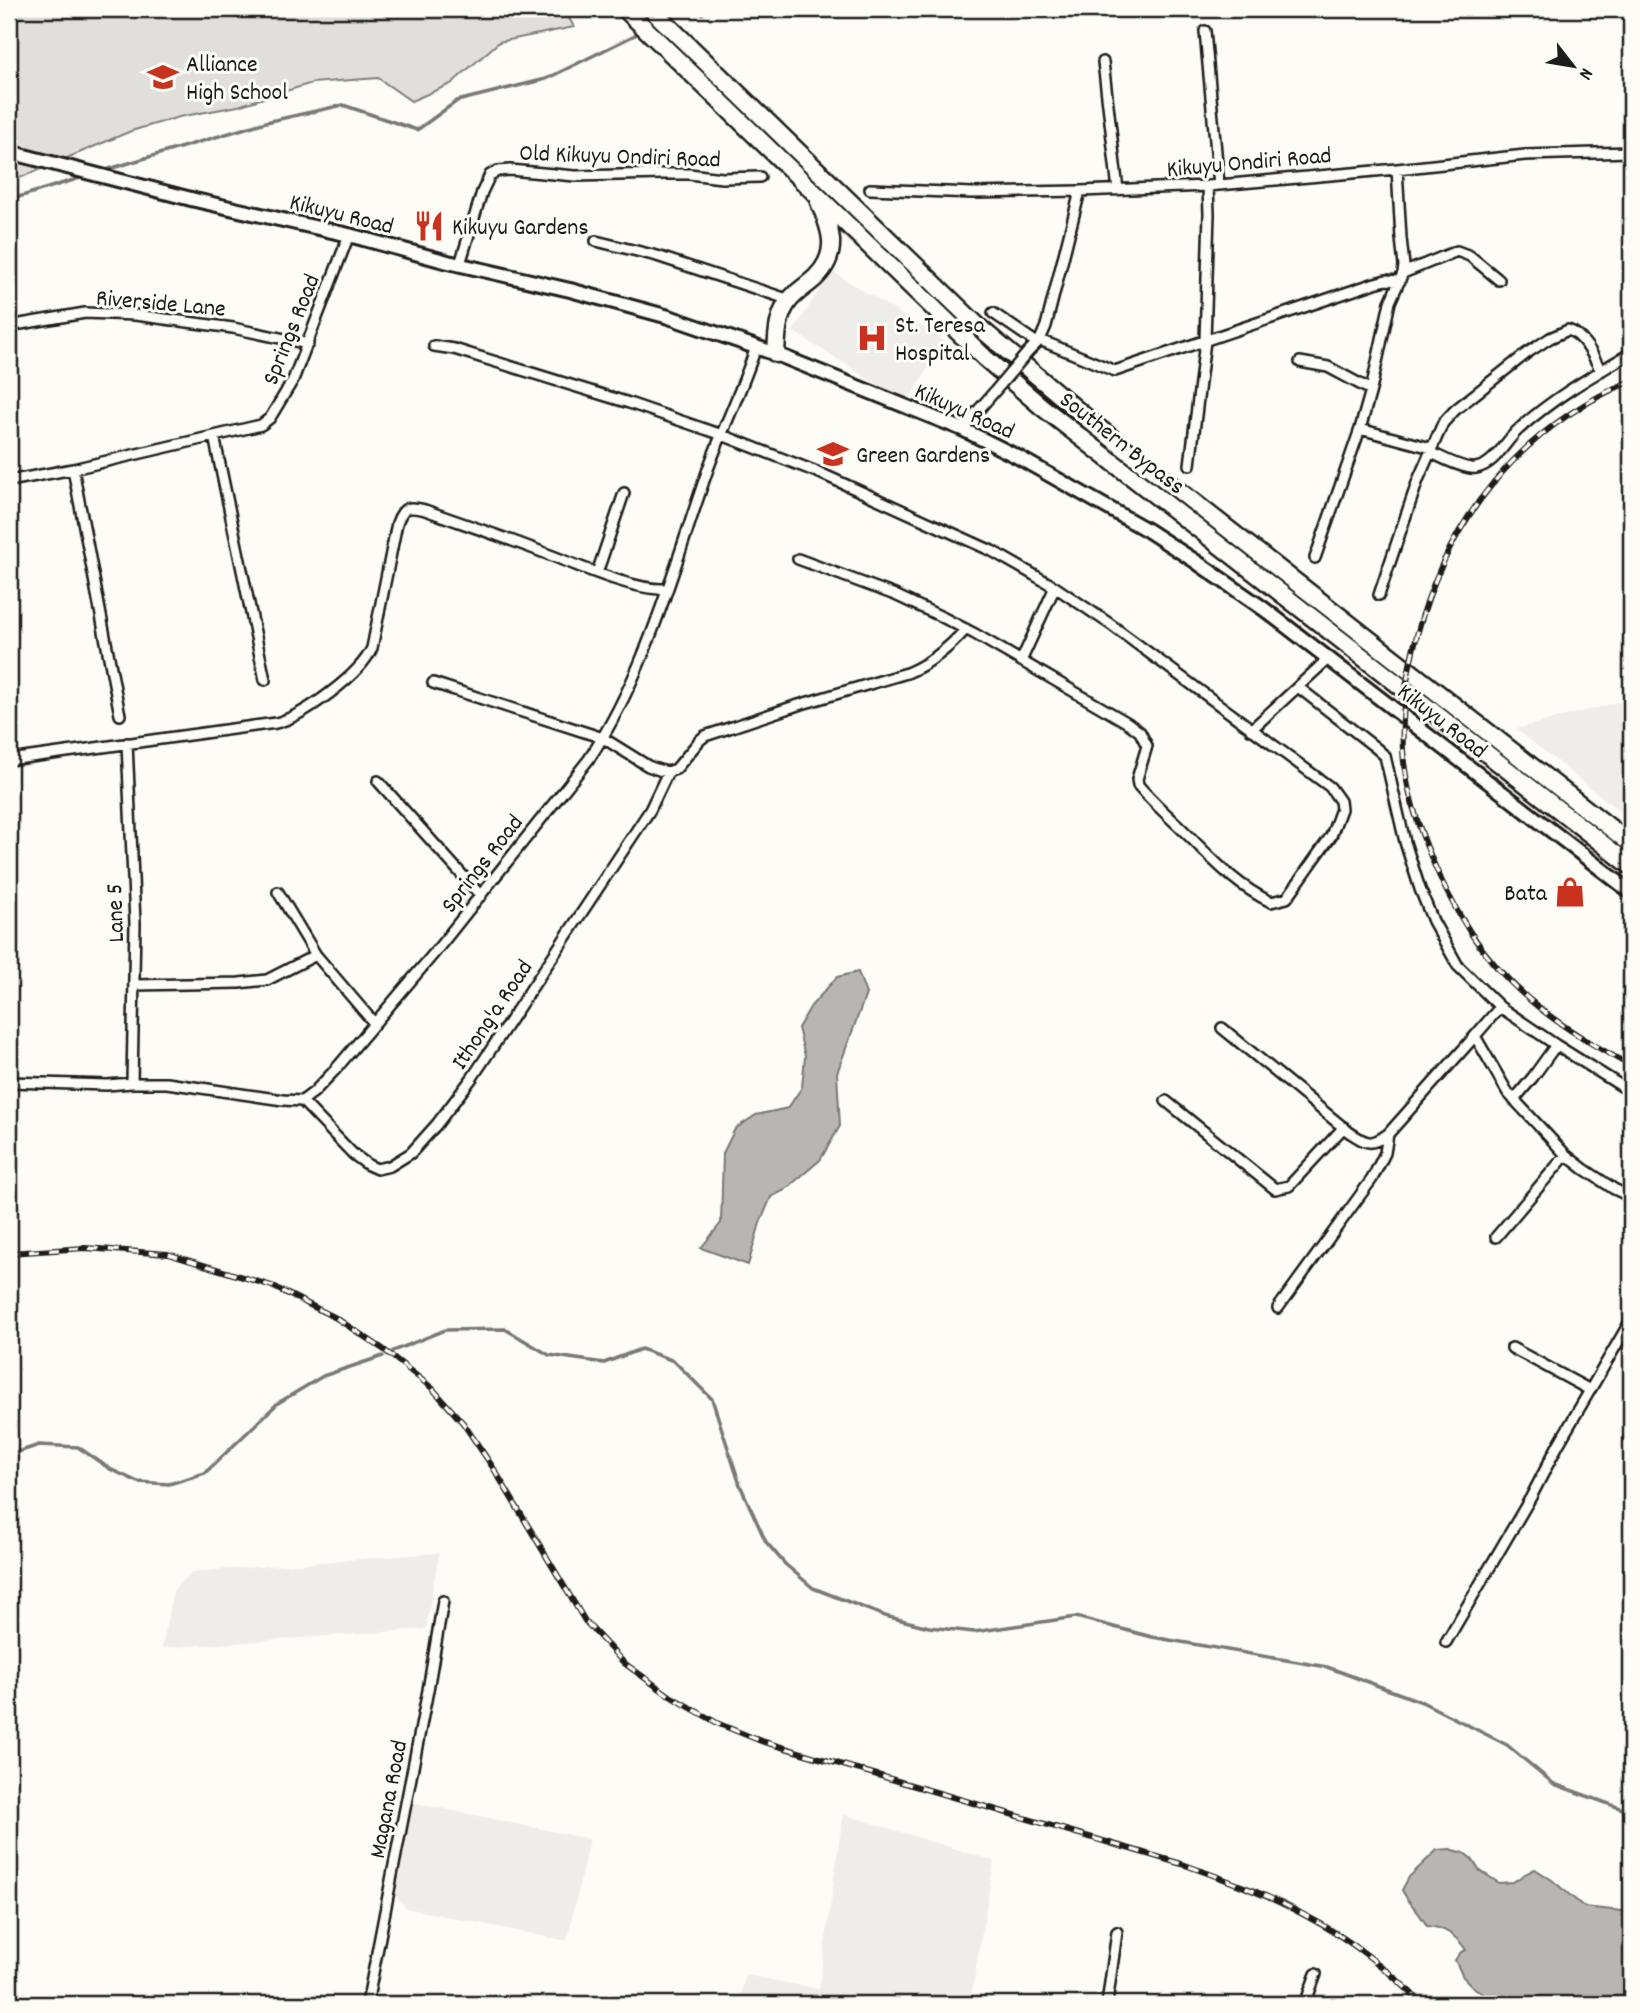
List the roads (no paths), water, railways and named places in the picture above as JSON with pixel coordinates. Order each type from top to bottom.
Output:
[{"type":"highway","name":"Southern Bypass","points":[[625,9],[985,358],[1042,407],[1631,866]]},
{"type":"highway","name":"Southern Bypass","points":[[651,9],[979,327],[1041,380],[1106,434],[1631,844]]},
{"type":"highway","points":[[776,354],[777,329],[782,313],[790,300],[825,266],[830,256],[830,230],[815,194]]},
{"type":"main road","name":"Kikuyu Road","points":[[9,152],[195,200],[570,290],[669,317],[776,354],[962,429],[1018,457],[1166,541],[1329,658],[1631,892]]},
{"type":"street","points":[[1205,31],[1219,184]]},
{"type":"street","points":[[1103,62],[1118,190]]},
{"type":"street","name":"Kikuyu Ondiri Road","points":[[870,189],[972,193],[1208,186],[1525,155],[1631,152]]},
{"type":"street","points":[[1315,558],[1360,429],[1390,302],[1404,266],[1397,169]]},
{"type":"street","name":"Old Kikuyu Ondiri Road","points":[[460,264],[482,192],[490,175],[498,171],[575,176],[689,174],[722,178],[760,177]]},
{"type":"street","points":[[1190,465],[1205,341],[1208,186]]},
{"type":"street","points":[[962,429],[1039,342],[1049,317],[1080,191]]},
{"type":"street","name":"Springs Road","points":[[9,481],[73,469],[261,425],[270,418],[293,380],[349,235]]},
{"type":"street","points":[[596,241],[657,256],[790,300]]},
{"type":"street","points":[[993,313],[1039,342],[1115,371],[1375,283],[1401,277],[1457,251],[1470,256],[1499,281]]},
{"type":"street","name":"Riverside Lane","points":[[9,326],[85,313],[135,315],[233,328],[308,344]]},
{"type":"street","points":[[1379,595],[1418,480],[1443,423],[1455,410],[1527,353],[1564,331],[1576,333],[1601,371]]},
{"type":"street","points":[[434,346],[454,349],[629,403],[722,435],[822,474],[992,551],[1055,587],[1121,632],[1330,787],[1340,801],[1338,820],[1331,836],[1287,898],[1271,902],[1243,885],[1210,858],[1138,785],[1137,779],[1146,746],[1140,732],[966,629],[895,594],[798,559]]},
{"type":"street","name":"Springs Road","points":[[302,1101],[335,1070],[481,896],[589,760],[603,738],[626,694],[660,609],[712,458],[756,347]]},
{"type":"street","points":[[1360,429],[1431,450],[1468,468],[1475,468],[1490,460],[1518,430],[1555,400],[1631,353]]},
{"type":"street","points":[[1300,362],[1328,367],[1371,390]]},
{"type":"street","points":[[214,436],[265,680]]},
{"type":"street","points":[[73,469],[120,715]]},
{"type":"street","points":[[597,573],[624,493]]},
{"type":"street","points":[[9,760],[287,720],[302,713],[368,658],[397,523],[401,513],[407,508],[413,507],[448,518],[597,573],[643,587],[666,589]]},
{"type":"street","points":[[1021,661],[1055,587]]},
{"type":"street","points":[[433,683],[603,738],[648,766],[668,772],[676,769],[705,736],[907,673],[924,666],[966,629]]},
{"type":"street","points":[[1251,730],[1329,658]]},
{"type":"street","points":[[1298,687],[1385,756],[1405,842],[1433,921],[1458,965],[1500,1007],[1631,1092]]},
{"type":"street","name":"Lane 5","points":[[127,743],[135,923],[132,1083]]},
{"type":"street","name":"Ithong'a Road","points":[[302,1101],[353,1154],[368,1165],[377,1169],[390,1166],[411,1153],[437,1124],[472,1077],[650,810],[668,772]]},
{"type":"street","points":[[378,781],[481,896]]},
{"type":"street","points":[[278,892],[316,956],[374,1023]]},
{"type":"street","points":[[135,985],[267,980],[316,956]]},
{"type":"street","points":[[1222,1028],[1344,1127],[1369,1143],[1377,1142],[1388,1133],[1500,1007]]},
{"type":"street","points":[[1475,1036],[1514,1100],[1566,1155],[1614,1189],[1631,1197]]},
{"type":"street","points":[[1514,1100],[1556,1045]]},
{"type":"street","points":[[9,1082],[192,1086],[270,1100],[302,1101]]},
{"type":"street","points":[[1166,1101],[1275,1189],[1289,1186],[1344,1127]]},
{"type":"street","points":[[1278,1308],[1372,1179],[1385,1153],[1388,1133]]},
{"type":"street","points":[[1496,1237],[1566,1155]]},
{"type":"street","points":[[1446,1642],[1631,1320]]},
{"type":"street","points":[[1512,1348],[1590,1390]]},
{"type":"street","name":"Magana Road","points":[[367,2004],[443,1601]]},
{"type":"street","points":[[1107,2004],[1117,1932]]},
{"type":"street","points":[[1305,2004],[1316,1974]]},
{"type":"waterway","points":[[702,14],[709,9]]},
{"type":"waterway","points":[[109,169],[266,122],[343,105],[417,130],[457,101],[546,79],[637,34]]},
{"type":"waterway","points":[[9,200],[80,178]]},
{"type":"waterway","points":[[393,1351],[445,1330],[505,1329],[549,1355],[604,1363],[641,1349],[674,1361],[712,1399],[740,1485],[766,1542],[785,1564],[813,1588],[885,1616],[929,1627],[974,1632],[1076,1617],[1152,1637],[1327,1667],[1422,1702],[1507,1745],[1554,1784],[1631,1812]]},
{"type":"waterway","points":[[9,1455],[39,1445],[78,1447],[110,1469],[138,1482],[169,1484],[205,1473],[278,1403],[323,1376],[383,1356]]},
{"type":"railway","points":[[1631,381],[1591,401],[1555,424],[1522,452],[1494,482],[1469,516],[1447,553],[1430,593],[1410,663],[1403,721],[1405,773],[1417,820],[1436,869],[1470,932],[1504,975],[1542,1010],[1584,1039],[1631,1066]]},
{"type":"railway","points":[[9,1253],[85,1248],[168,1254],[272,1286],[336,1318],[383,1349],[432,1388],[463,1423],[494,1469],[585,1621],[624,1663],[670,1696],[719,1724],[761,1741],[1185,1865],[1248,1888],[1323,1925],[1354,1945],[1422,2004]]},
{"type":"place","name":"Alliance High School","points":[[163,77]]},
{"type":"place","name":"Kikuyu Gardens","points":[[429,226]]},
{"type":"place","name":"St. Teresa Hospital","points":[[872,338]]},
{"type":"place","name":"Green Gardens","points":[[833,454]]},
{"type":"place","name":"Bata","points":[[1570,892]]}]
